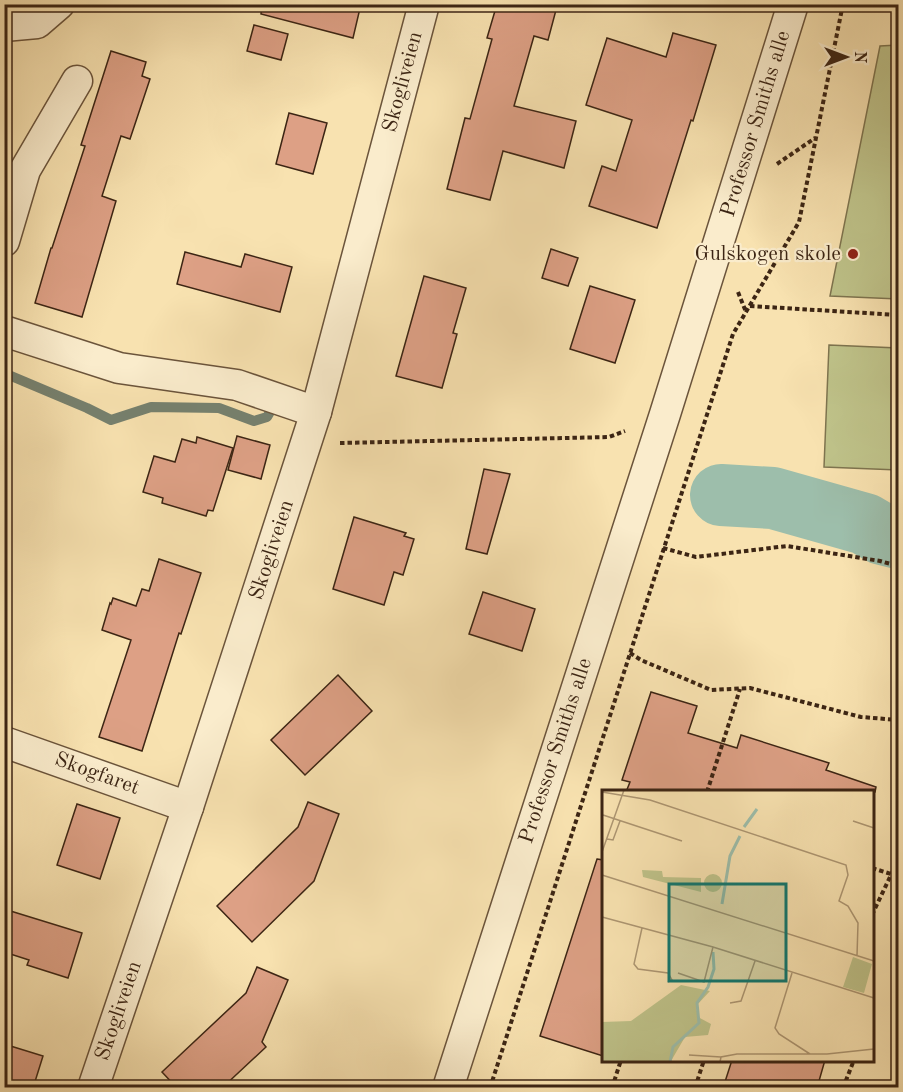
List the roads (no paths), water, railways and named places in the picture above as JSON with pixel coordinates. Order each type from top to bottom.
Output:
[{"type":"street","points":[[4,26],[36,23],[59,4]]},
{"type":"street","name":"Skogliveien","points":[[93,1088],[188,807],[316,412],[424,4]]},
{"type":"street","name":"Professor Smiths alle","points":[[448,1088],[665,414],[793,4]]},
{"type":"street","points":[[4,242],[25,170],[77,81]]},
{"type":"street","points":[[4,331],[119,368],[237,385],[316,412]]},
{"type":"street","name":"Skogfaret","points":[[4,742],[188,807]]},
{"type":"waterway","points":[[4,373],[111,420],[151,407],[219,408],[254,421],[267,417],[270,412]]},
{"type":"waterway","points":[[721,495],[773,498],[865,524],[882,534],[898,538]]},
{"type":"place","name":"Gulskogen skole","points":[[853,254]]}]
